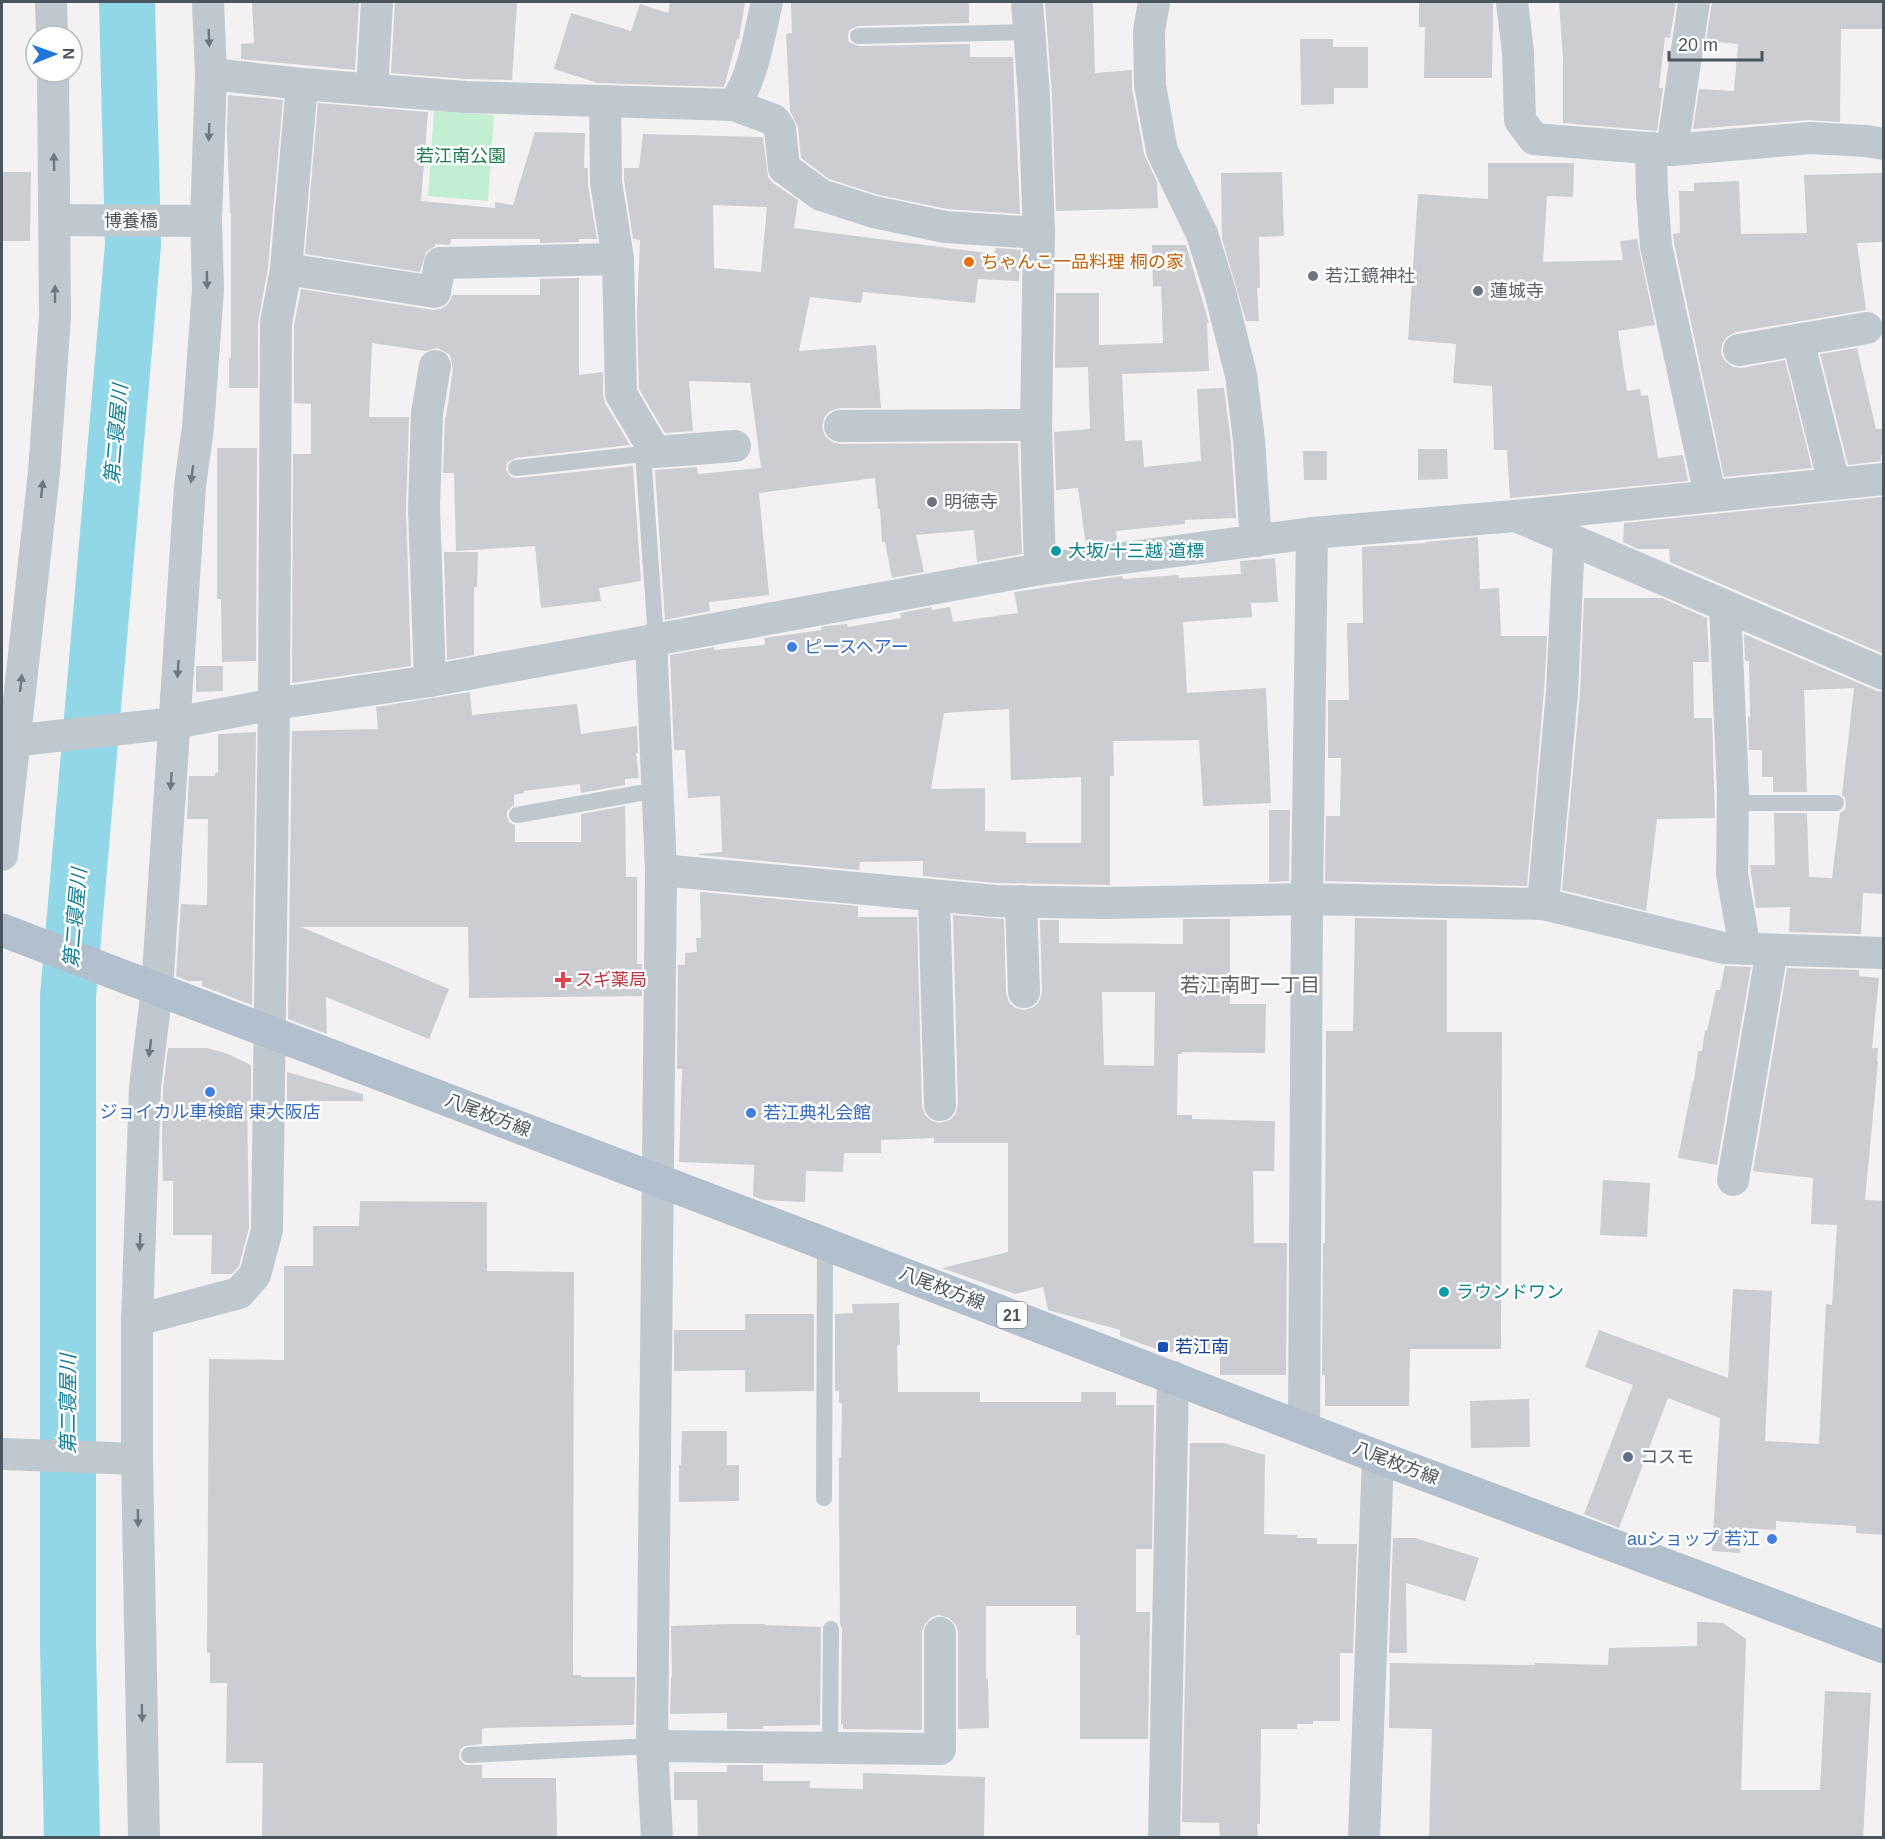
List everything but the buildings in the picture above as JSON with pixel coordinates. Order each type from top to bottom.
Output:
[{"type":"main road","name":"八尾枚方線","points":[[8,932],[1378,1457],[1884,1647]]},
{"type":"street","points":[[51,2],[52,24]]},
{"type":"street","points":[[144,1838],[137,1460],[137,1320],[145,1087],[149,986],[175,723],[190,486],[198,427],[208,289],[206,222],[211,74],[208,2]]},
{"type":"street","points":[[372,90],[377,2]]},
{"type":"street","points":[[734,105],[742,93],[767,2]]},
{"type":"street","points":[[1154,2],[1149,31],[1150,85],[1162,151],[1202,234],[1221,295],[1238,364],[1249,440],[1256,541]]},
{"type":"street","points":[[1512,2],[1518,52],[1520,120],[1534,139],[1662,149],[1811,138],[1884,144]]},
{"type":"street","points":[[1694,2],[1652,193],[1656,246],[1710,495]]},
{"type":"street","points":[[1029,17],[1039,233],[1036,425],[1040,569]]},
{"type":"street","points":[[211,74],[465,97],[734,105],[774,120],[780,129],[784,168],[821,195],[874,212],[945,228],[1039,233]]},
{"type":"street","points":[[2,855],[8,742],[44,472],[55,316],[53,84]]},
{"type":"street","points":[[137,1320],[239,1293],[255,1275],[267,1230],[276,323],[286,269],[302,84]]},
{"type":"street","points":[[605,101],[606,182],[618,258],[621,394],[649,453],[735,446]]},
{"type":"street","name":"博養橋","points":[[55,220],[206,222]]},
{"type":"street","points":[[286,269],[435,292],[440,263],[618,258]]},
{"type":"street","points":[[1738,350],[1867,328]]},
{"type":"street","points":[[1798,340],[1834,483]]},
{"type":"street","points":[[430,681],[424,508],[428,413],[435,366]]},
{"type":"street","points":[[840,426],[1036,425]]},
{"type":"street","points":[[8,742],[175,723],[274,704],[430,681],[1040,569],[1312,533],[1515,516],[1884,479]]},
{"type":"street","points":[[1515,516],[1884,675]]},
{"type":"street","points":[[1304,1428],[1312,533]]},
{"type":"street","points":[[1543,904],[1562,692],[1569,539]]},
{"type":"street","points":[[1725,606],[1733,803],[1732,874],[1759,949],[1733,1180]]},
{"type":"street","points":[[654,640],[661,870],[652,1746],[657,1838]]},
{"type":"street","points":[[661,870],[995,901],[1105,903],[1307,899],[1543,904],[1724,948],[1884,953]]},
{"type":"street","points":[[934,896],[940,1105]]},
{"type":"street","points":[[1021,901],[1024,992]]},
{"type":"street","points":[[1164,1838],[1173,1377]]},
{"type":"street","points":[[2,1455],[137,1460]]},
{"type":"street","points":[[1364,1838],[1378,1457]]},
{"type":"street","points":[[652,1746],[940,1749],[940,1633]]},
{"type":"lane","points":[[858,36],[1029,17]]},
{"type":"lane","points":[[516,468],[649,453],[654,640]]},
{"type":"lane","points":[[517,815],[657,790]]},
{"type":"lane","points":[[1733,803],[1836,803]]},
{"type":"lane","points":[[824,1498],[825,1244]]},
{"type":"lane","points":[[830,1748],[831,1629]]},
{"type":"lane","points":[[469,1755],[652,1746]]},
{"type":"green space","name":"若江南公園","points":[[434,111],[494,115],[488,201],[428,196]]},
{"type":"waterway","name":"第二寝屋川","points":[[72,1838],[68,1646],[68,996],[133,245],[127,2]]},
{"type":"place","name":"ちゃんこ一品料理 桐の家","points":[[969,262]]},
{"type":"place","name":"若江鏡神社","points":[[1313,276]]},
{"type":"place","name":"蓮城寺","points":[[1478,291]]},
{"type":"place","name":"明徳寺","points":[[932,502]]},
{"type":"place","name":"大坂/十三越 道標","points":[[1056,551]]},
{"type":"place","name":"ピースヘアー","points":[[792,647]]},
{"type":"place","name":"スギ薬局","points":[[563,980]]},
{"type":"place","name":"ジョイカル車検館 東大阪店","points":[[210,1092]]},
{"type":"place","name":"若江典礼会館","points":[[751,1113]]},
{"type":"place","name":"ラウンドワン","points":[[1444,1292]]},
{"type":"place","name":"若江南","points":[[1163,1347]]},
{"type":"place","name":"コスモ","points":[[1628,1457]]},
{"type":"place","name":"auショップ 若江","points":[[1772,1539]]},
{"type":"district","name":"若江南町一丁目","points":[[1250,985]]}]
